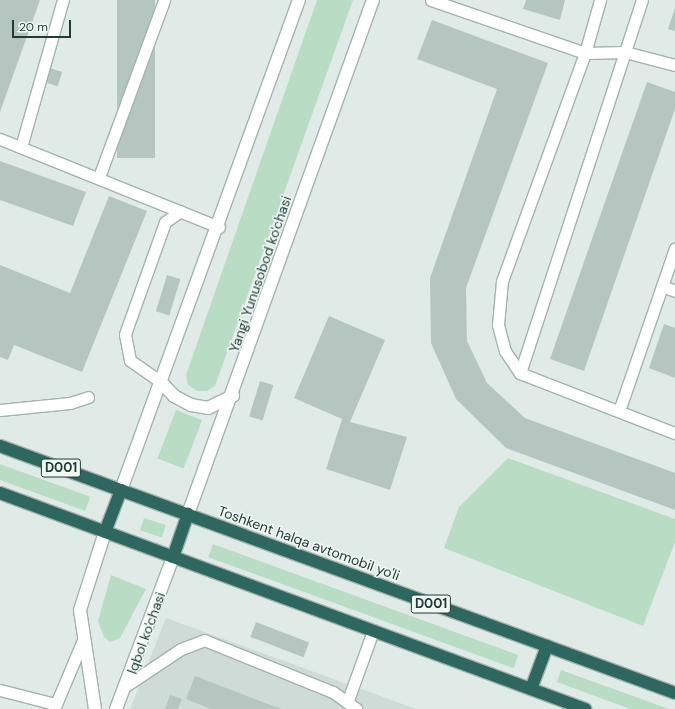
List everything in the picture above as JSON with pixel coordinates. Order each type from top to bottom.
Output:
[{"type":"highway","name":"Toshkent halqa avtomobil yo'li","points":[[0,446],[675,693]]},
{"type":"highway","points":[[105,532],[121,490]]},
{"type":"highway","points":[[0,493],[586,709]]},
{"type":"highway","name":"Yangi Yunusobod ko'chasi","points":[[173,557],[188,514]]},
{"type":"highway","points":[[531,689],[547,646]]},
{"type":"main road","points":[[121,490],[219,227],[299,0]]},
{"type":"main road","name":"Yangi Yunusobod ko'chasi","points":[[188,514],[233,396],[373,0]]},
{"type":"main road","points":[[161,382],[174,396],[197,406],[208,408],[233,396]]},
{"type":"main road","points":[[95,709],[96,699],[83,640],[80,610],[105,532]]},
{"type":"main road","name":"Iqbol ko'chasi","points":[[116,709],[127,685],[173,557]]},
{"type":"lane","points":[[21,147],[63,0]]},
{"type":"lane","points":[[99,177],[164,0]]},
{"type":"lane","points":[[431,0],[585,53],[626,52],[675,65]]},
{"type":"lane","points":[[600,0],[585,53],[499,292],[501,339],[520,373],[675,433]]},
{"type":"lane","points":[[520,373],[642,0]]},
{"type":"lane","points":[[0,139],[99,177],[219,227]]},
{"type":"lane","points":[[161,382],[130,360],[125,334],[165,222],[181,211]]},
{"type":"lane","points":[[620,411],[675,248]]},
{"type":"lane","points":[[662,286],[675,291]]},
{"type":"lane","points":[[0,410],[70,403],[88,397]]},
{"type":"lane","points":[[348,700],[373,631]]},
{"type":"lane","points":[[0,690],[55,706],[83,640]]},
{"type":"lane","points":[[127,685],[181,649],[204,640],[348,700],[356,709]]},
{"type":"shaded area","points":[[166,618],[416,709],[130,709]]},
{"type":"green space","points":[[317,0],[353,0],[215,386],[207,391],[197,391],[188,385],[186,375]]},
{"type":"green space","points":[[176,410],[202,420],[184,469],[157,459]]},
{"type":"green space","points":[[508,458],[675,519],[675,542],[643,626],[444,548],[459,507]]},
{"type":"green space","points":[[0,464],[90,497],[85,511],[0,480]]},
{"type":"green space","points":[[144,518],[166,525],[162,537],[140,530]]},
{"type":"green space","points":[[213,544],[518,655],[514,668],[208,557]]},
{"type":"green space","points":[[111,575],[146,589],[120,638],[110,642],[104,637],[98,621]]},
{"type":"green space","points":[[561,670],[669,709],[630,709],[557,682]]},
{"type":"building","points":[[0,0],[40,0],[0,112]]},
{"type":"building","points":[[117,0],[155,0],[155,158],[117,158]]},
{"type":"building","points":[[526,0],[565,0],[560,20],[523,9]]},
{"type":"building","points":[[675,8],[675,31],[668,29]]},
{"type":"building","points":[[432,20],[548,63],[466,288],[467,341],[487,383],[525,418],[675,473],[675,510],[506,448],[456,399],[431,343],[430,278],[497,89],[417,59]]},
{"type":"building","points":[[47,67],[62,72],[58,86],[42,81]]},
{"type":"building","points":[[647,82],[675,92],[675,109],[584,371],[550,359]]},
{"type":"building","points":[[0,161],[86,192],[73,226],[0,200]]},
{"type":"building","points":[[109,196],[147,211],[82,372],[14,345],[8,360],[0,357],[0,265],[70,293]]},
{"type":"building","points":[[167,275],[180,279],[169,315],[156,311]]},
{"type":"building","points":[[329,316],[385,340],[350,422],[407,437],[390,490],[326,469],[342,419],[294,398]]},
{"type":"building","points":[[664,324],[675,328],[675,378],[649,368]]},
{"type":"building","points":[[260,381],[273,385],[263,420],[249,416]]},
{"type":"building","points":[[256,622],[309,642],[303,657],[250,637]]},
{"type":"building","points":[[195,676],[281,709],[211,709],[186,699]]},
{"type":"building","points":[[170,695],[182,699],[178,709],[165,709]]}]
